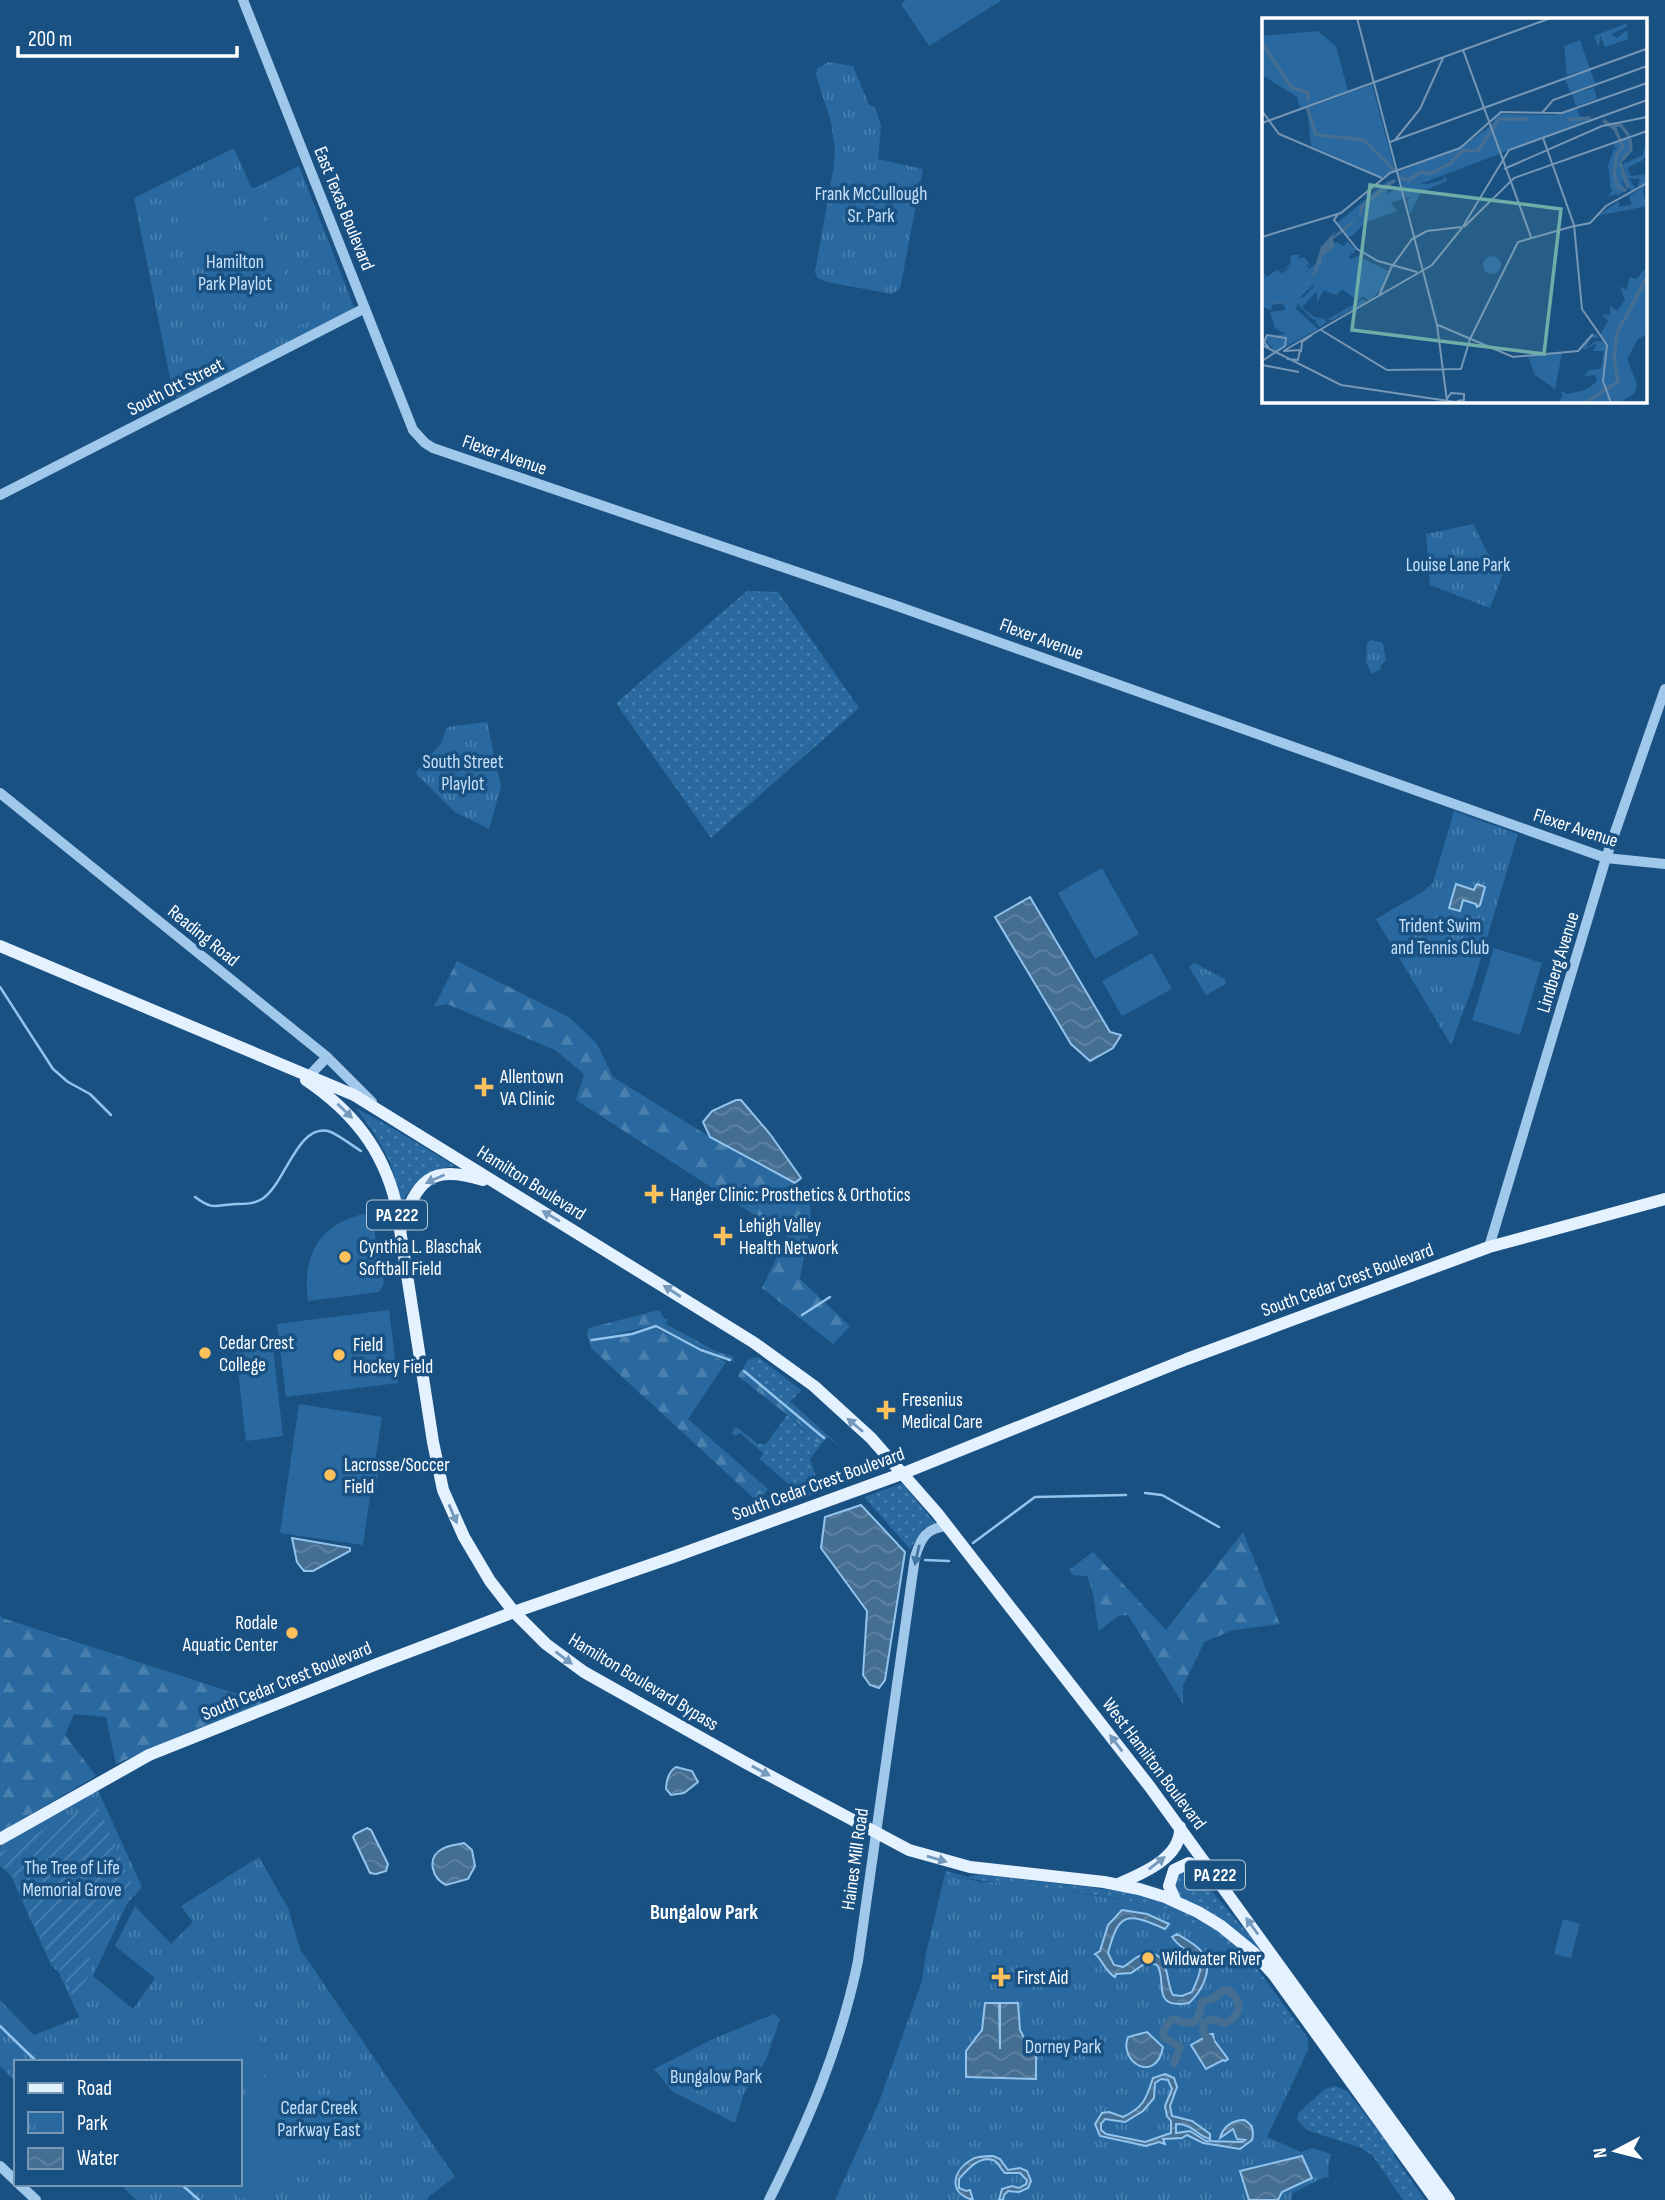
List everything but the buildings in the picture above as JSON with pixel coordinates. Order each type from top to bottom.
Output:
[{"type":"main road","name":"Hamilton Boulevard","points":[[0,946],[344,1090],[753,1342],[814,1386],[871,1438],[904,1473],[972,1558]]},
{"type":"main road","name":"Hamilton Boulevard Bypass","points":[[291,1070],[345,1109],[378,1153],[391,1186],[443,1490],[476,1560],[514,1612],[546,1644],[584,1672],[909,1850],[990,1870],[1117,1884],[1176,1902]]},
{"type":"main road","points":[[400,1233],[408,1205],[416,1191],[436,1176],[448,1173],[464,1174],[500,1185]]},
{"type":"main road","name":"South Cedar Crest Boulevard","points":[[0,1839],[149,1755],[514,1612],[904,1473],[1187,1359],[1489,1247],[1665,1199]]},
{"type":"main road","name":"West Hamilton Boulevard","points":[[972,1558],[1069,1680],[1180,1827],[1450,2200]]},
{"type":"main road","points":[[1117,1884],[1140,1875],[1164,1858],[1179,1840],[1180,1827]]},
{"type":"main road","points":[[1176,1902],[1170,1891],[1169,1881],[1174,1870],[1180,1866],[1194,1864],[1214,1874]]},
{"type":"main road","name":"PA 222","points":[[1176,1902],[1221,1926],[1264,1963],[1436,2200]]},
{"type":"street","name":"East Texas Boulevard","points":[[243,0],[413,429]]},
{"type":"street","name":"South Ott Street","points":[[0,495],[365,308]]},
{"type":"street","name":"Flexer Avenue","points":[[413,429],[425,443],[435,449],[897,606],[1606,858],[1665,864]]},
{"type":"street","name":"Lindberg Avenue","points":[[1489,1247],[1606,858],[1665,689]]},
{"type":"street","name":"Reading Road","points":[[0,793],[327,1057],[380,1110]]},
{"type":"street","points":[[309,1076],[327,1057]]},
{"type":"street","name":"Haines Mill Road","points":[[768,2200],[826,2077],[848,2003],[858,1961],[874,1831],[915,1557],[922,1538],[930,1530],[947,1526]]},
{"type":"street","points":[[0,2166],[14,2179]]},
{"type":"street","points":[[21,2186],[36,2200]]},
{"type":"green space","points":[[906,0],[1002,0],[929,46],[901,4]]},
{"type":"green space","name":"Frank McCullough Sr. Park","points":[[828,62],[853,66],[869,105],[875,107],[881,126],[878,159],[923,169],[900,289],[892,294],[827,282],[817,278],[815,272],[835,150],[831,122],[816,75],[817,69]]},
{"type":"green space","name":"Hamilton Park Playlot","points":[[234,148],[251,187],[255,188],[299,166],[354,307],[177,398],[172,388],[134,198]]},
{"type":"green space","points":[[850,174],[881,179],[873,222],[842,216]]},
{"type":"green space","points":[[883,178],[903,182],[895,221],[876,218]]},
{"type":"green space","points":[[198,182],[223,193],[238,214],[258,203],[285,274],[222,298],[216,274],[217,242],[184,251],[170,188]]},
{"type":"green space","points":[[316,296],[324,314],[294,328],[286,310]]},
{"type":"green space","name":"Louise Lane Park","points":[[1473,524],[1487,552],[1505,568],[1490,608],[1430,585],[1426,534]]},
{"type":"green space","points":[[747,591],[778,592],[859,708],[711,838],[616,703]]},
{"type":"green space","points":[[1371,640],[1383,643],[1386,660],[1381,669],[1372,674],[1366,662],[1367,643]]},
{"type":"green space","name":"South Street Playlot","points":[[487,722],[501,787],[489,829],[455,812],[416,772],[441,743],[447,727]]},
{"type":"green space","name":"Trident Swim and Tennis Club","points":[[1454,811],[1518,834],[1472,988],[1451,1045],[1376,919],[1433,883]]},
{"type":"green space","points":[[1102,868],[1139,934],[1095,959],[1058,893]]},
{"type":"green space","points":[[1421,893],[1438,922],[1403,942],[1386,913]]},
{"type":"green space","points":[[1435,936],[1483,950],[1472,988],[1424,974]]},
{"type":"green space","points":[[1494,948],[1542,963],[1520,1035],[1472,1020]]},
{"type":"green space","points":[[1152,953],[1172,989],[1122,1016],[1102,981]]},
{"type":"green space","points":[[457,961],[569,1017],[597,1044],[613,1077],[710,1137],[795,1183],[809,1197],[811,1218],[800,1279],[850,1326],[833,1344],[762,1288],[787,1236],[576,1100],[584,1074],[555,1050],[447,1004],[434,1007]]},
{"type":"green space","points":[[1194,963],[1225,979],[1226,984],[1206,995],[1189,967]]},
{"type":"green space","points":[[356,1108],[455,1166],[424,1177],[406,1195],[402,1203],[390,1162]]},
{"type":"green space","name":"Cynthia L. Blaschak Softball Field","points":[[364,1214],[372,1219],[384,1283],[379,1292],[308,1301],[308,1270],[316,1245],[324,1234],[335,1226]]},
{"type":"green space","name":"Field Hockey Field","points":[[389,1310],[398,1383],[286,1397],[277,1324]]},
{"type":"green space","points":[[659,1310],[665,1319],[668,1319],[666,1324],[717,1352],[732,1356],[735,1363],[656,1325],[590,1340],[629,1336],[655,1328],[726,1362],[688,1419],[768,1489],[758,1502],[591,1348],[587,1332],[589,1328]]},
{"type":"green space","points":[[273,1348],[283,1436],[246,1441],[236,1352]]},
{"type":"green space","points":[[758,1357],[800,1389],[788,1404],[743,1368],[748,1360]]},
{"type":"green space","points":[[743,1368],[788,1404],[792,1403],[845,1451],[828,1437],[822,1443],[815,1442],[799,1424],[738,1376]]},
{"type":"green space","name":"Lacrosse/Soccer Field","points":[[299,1404],[382,1417],[374,1468],[379,1469],[375,1496],[370,1496],[363,1545],[280,1533]]},
{"type":"green space","points":[[787,1415],[822,1443],[810,1459],[821,1492],[799,1498],[786,1482],[760,1459],[763,1453],[740,1433],[735,1436],[732,1433],[734,1428],[738,1428],[758,1444],[766,1444]]},
{"type":"green space","points":[[903,1484],[935,1523],[923,1529],[910,1549],[864,1497]]},
{"type":"green space","points":[[1243,1532],[1280,1624],[1233,1630],[1204,1642],[1183,1686],[1183,1704],[1128,1615],[1118,1616],[1099,1631],[1087,1576],[1073,1575],[1069,1570],[1093,1552],[1166,1630]]},
{"type":"green space","points":[[0,1615],[2,1618],[268,1704],[193,1730],[116,1764],[106,1717],[74,1714],[65,1735],[96,1776],[0,1832]]},
{"type":"green space","name":"Cedar Creek Parkway East","points":[[98,1790],[142,1887],[127,1904],[93,1976],[133,2009],[155,1978],[115,1946],[135,1906],[171,1944],[193,1922],[181,1906],[259,1857],[288,1908],[300,1949],[455,2177],[428,2197],[428,2200],[136,2200],[122,2186],[242,2186],[242,2060],[14,2060],[14,2080],[0,2066],[0,2000],[34,2035],[79,2017],[59,1973],[51,1965],[11,1876],[0,1866],[0,1846]]},
{"type":"green space","name":"The Tree of Life Memorial Grove","points":[[96,1802],[133,1886],[120,1902],[98,1946],[92,1943],[87,1957],[95,1961],[76,2003],[61,1971],[51,1962],[12,1874],[0,1864],[0,1853]]},
{"type":"green space","points":[[1187,1867],[1200,1872],[1198,1875],[1252,1938],[1275,1970],[1175,1897],[1175,1874]]},
{"type":"green space","points":[[946,1871],[968,1877],[979,1874],[1120,1891],[1141,1895],[1181,1910],[1210,1925],[1245,1952],[1308,2038],[1308,2053],[1167,1911],[1084,1893],[945,1874]]},
{"type":"green space","name":"Dorney Park","points":[[945,1874],[981,1882],[1013,1883],[1137,1902],[1167,1911],[1194,1924],[1235,1950],[1309,2048],[1267,2137],[1301,2152],[1312,2148],[1331,2154],[1329,2178],[1325,2177],[1293,2193],[1291,2200],[835,2200],[879,2102],[922,1981]]},
{"type":"green space","points":[[1563,1919],[1580,1924],[1571,1958],[1554,1954]]},
{"type":"green space","points":[[238,2009],[278,2066],[242,2092],[242,2060],[166,2060]]},
{"type":"green space","name":"Bungalow Park","points":[[774,2014],[780,2019],[766,2060],[744,2093],[735,2123],[673,2092],[654,2069],[715,2038]]},
{"type":"green space","points":[[286,2066],[335,2132],[241,2200],[230,2186],[242,2186],[242,2099]]},
{"type":"green space","points":[[1335,2086],[1347,2091],[1395,2152],[1394,2156],[1425,2200],[1403,2200],[1372,2155],[1361,2148],[1307,2130],[1297,2120],[1298,2113],[1325,2089]]},
{"type":"water","points":[[1456,884],[1474,890],[1477,884],[1485,887],[1480,905],[1477,907],[1476,904],[1463,900],[1460,911],[1449,908]]},
{"type":"water","points":[[1030,897],[1110,1032],[1121,1035],[1113,1048],[1090,1061],[1071,1044],[995,917]]},
{"type":"water","points":[[741,1100],[770,1134],[801,1178],[795,1183],[710,1137],[703,1122],[712,1111]]},
{"type":"water","points":[[861,1505],[905,1552],[885,1680],[879,1688],[870,1685],[863,1675],[867,1611],[821,1548],[825,1517]]},
{"type":"water","points":[[292,1538],[350,1548],[350,1551],[313,1571],[304,1571],[297,1562]]},
{"type":"water","points":[[676,1767],[692,1771],[698,1782],[684,1793],[671,1795],[666,1789],[667,1783]]},
{"type":"water","points":[[367,1828],[371,1830],[388,1864],[386,1871],[370,1873],[353,1837]]},
{"type":"water","points":[[464,1843],[472,1850],[475,1866],[468,1879],[446,1885],[434,1873],[434,1857],[445,1848]]},
{"type":"water","name":"Wildwater River","points":[[1122,1910],[1147,1914],[1169,1924],[1165,1929],[1141,1920],[1126,1919],[1116,1930],[1108,1953],[1114,1965],[1123,1967],[1143,1955],[1159,1956],[1166,1967],[1173,1995],[1182,1996],[1192,1992],[1198,1978],[1200,1962],[1172,1937],[1177,1934],[1186,1939],[1205,1956],[1205,1978],[1189,2003],[1177,2004],[1164,1998],[1157,1965],[1147,1962],[1131,1973],[1116,1974],[1115,1977],[1095,1954],[1100,1951],[1108,1925]]},
{"type":"water","points":[[985,2003],[999,2003],[1000,2049],[1000,2003],[1018,2003],[1020,2030],[1036,2053],[1036,2079],[966,2077],[966,2051],[982,2030]]},
{"type":"water","points":[[1147,2032],[1163,2047],[1159,2059],[1146,2067],[1133,2061],[1126,2046],[1128,2037]]},
{"type":"water","points":[[1213,2034],[1214,2040],[1228,2059],[1206,2069],[1191,2045]]},
{"type":"water","points":[[1165,2074],[1174,2078],[1177,2087],[1170,2106],[1172,2116],[1192,2121],[1210,2134],[1210,2139],[1182,2124],[1176,2124],[1176,2133],[1190,2131],[1206,2141],[1242,2142],[1245,2140],[1237,2139],[1233,2129],[1220,2138],[1229,2125],[1244,2120],[1252,2128],[1252,2140],[1240,2149],[1203,2143],[1187,2135],[1182,2138],[1163,2139],[1165,2144],[1159,2142],[1146,2146],[1100,2136],[1095,2124],[1102,2113],[1109,2112],[1123,2117],[1136,2110],[1146,2097],[1153,2078]],"holes":[[[1161,2079],[1168,2080],[1172,2089],[1165,2106],[1171,2121],[1171,2133],[1145,2142],[1106,2134],[1101,2130],[1105,2119],[1125,2122],[1143,2111],[1154,2098],[1155,2083]]]},
{"type":"water","points":[[981,2156],[1000,2159],[1008,2170],[1020,2168],[1027,2171],[1031,2181],[1028,2188],[1019,2192],[1008,2191],[1003,2200],[999,2200],[1002,2189],[1012,2186],[1019,2188],[1026,2184],[1027,2180],[1020,2173],[1005,2173],[995,2161],[988,2159],[973,2165],[959,2179],[959,2188],[970,2190],[973,2200],[965,2197],[957,2188],[960,2170],[971,2160]]},
{"type":"water","points":[[1302,2156],[1312,2178],[1282,2192],[1278,2200],[1249,2200],[1240,2171]]},
{"type":"waterway","points":[[0,987],[53,1069],[68,1082],[90,1094],[111,1115]]},
{"type":"waterway","points":[[195,1197],[215,1206],[259,1201],[270,1192],[300,1146],[317,1131],[332,1132],[361,1151]]},
{"type":"waterway","points":[[802,1315],[830,1297]]},
{"type":"waterway","points":[[592,1340],[632,1334],[656,1326],[701,1350],[730,1360]]},
{"type":"waterway","points":[[744,1371],[824,1438]]},
{"type":"waterway","points":[[1145,1493],[1162,1495],[1219,1527]]},
{"type":"waterway","points":[[973,1543],[1035,1497],[1126,1495]]},
{"type":"waterway","points":[[925,1560],[949,1561]]},
{"type":"waterway","points":[[1174,2063],[1180,2047],[1165,2038],[1163,2032],[1168,2023],[1174,2019],[1191,2023],[1197,2019],[1202,2002],[1228,1990],[1238,2003],[1237,2012],[1225,2023],[1212,2019],[1204,2023],[1203,2032],[1210,2041]]},
{"type":"waterway","points":[[0,2026],[35,2060]]},
{"type":"waterway","points":[[183,2186],[199,2200]]},
{"type":"place","name":"Allentown VA Clinic","points":[[484,1087]]},
{"type":"place","name":"Hanger Clinic: Prosthetics & Orthotics","points":[[654,1194]]},
{"type":"place","name":"Lehigh Valley Health Network","points":[[723,1236]]},
{"type":"place","name":"Cynthia L. Blaschak Softball Field","points":[[345,1257]]},
{"type":"place","name":"Cedar Crest College","points":[[205,1353]]},
{"type":"place","name":"Field Hockey Field","points":[[339,1355]]},
{"type":"place","name":"Fresenius Medical Care","points":[[886,1410]]},
{"type":"place","name":"Lacrosse/Soccer Field","points":[[330,1475]]},
{"type":"place","name":"Rodale Aquatic Center","points":[[292,1633]]},
{"type":"place","name":"Wildwater River","points":[[1148,1958]]},
{"type":"place","name":"First Aid","points":[[1001,1977]]},
{"type":"district","name":"Bungalow Park","points":[[704,1912]]}]
